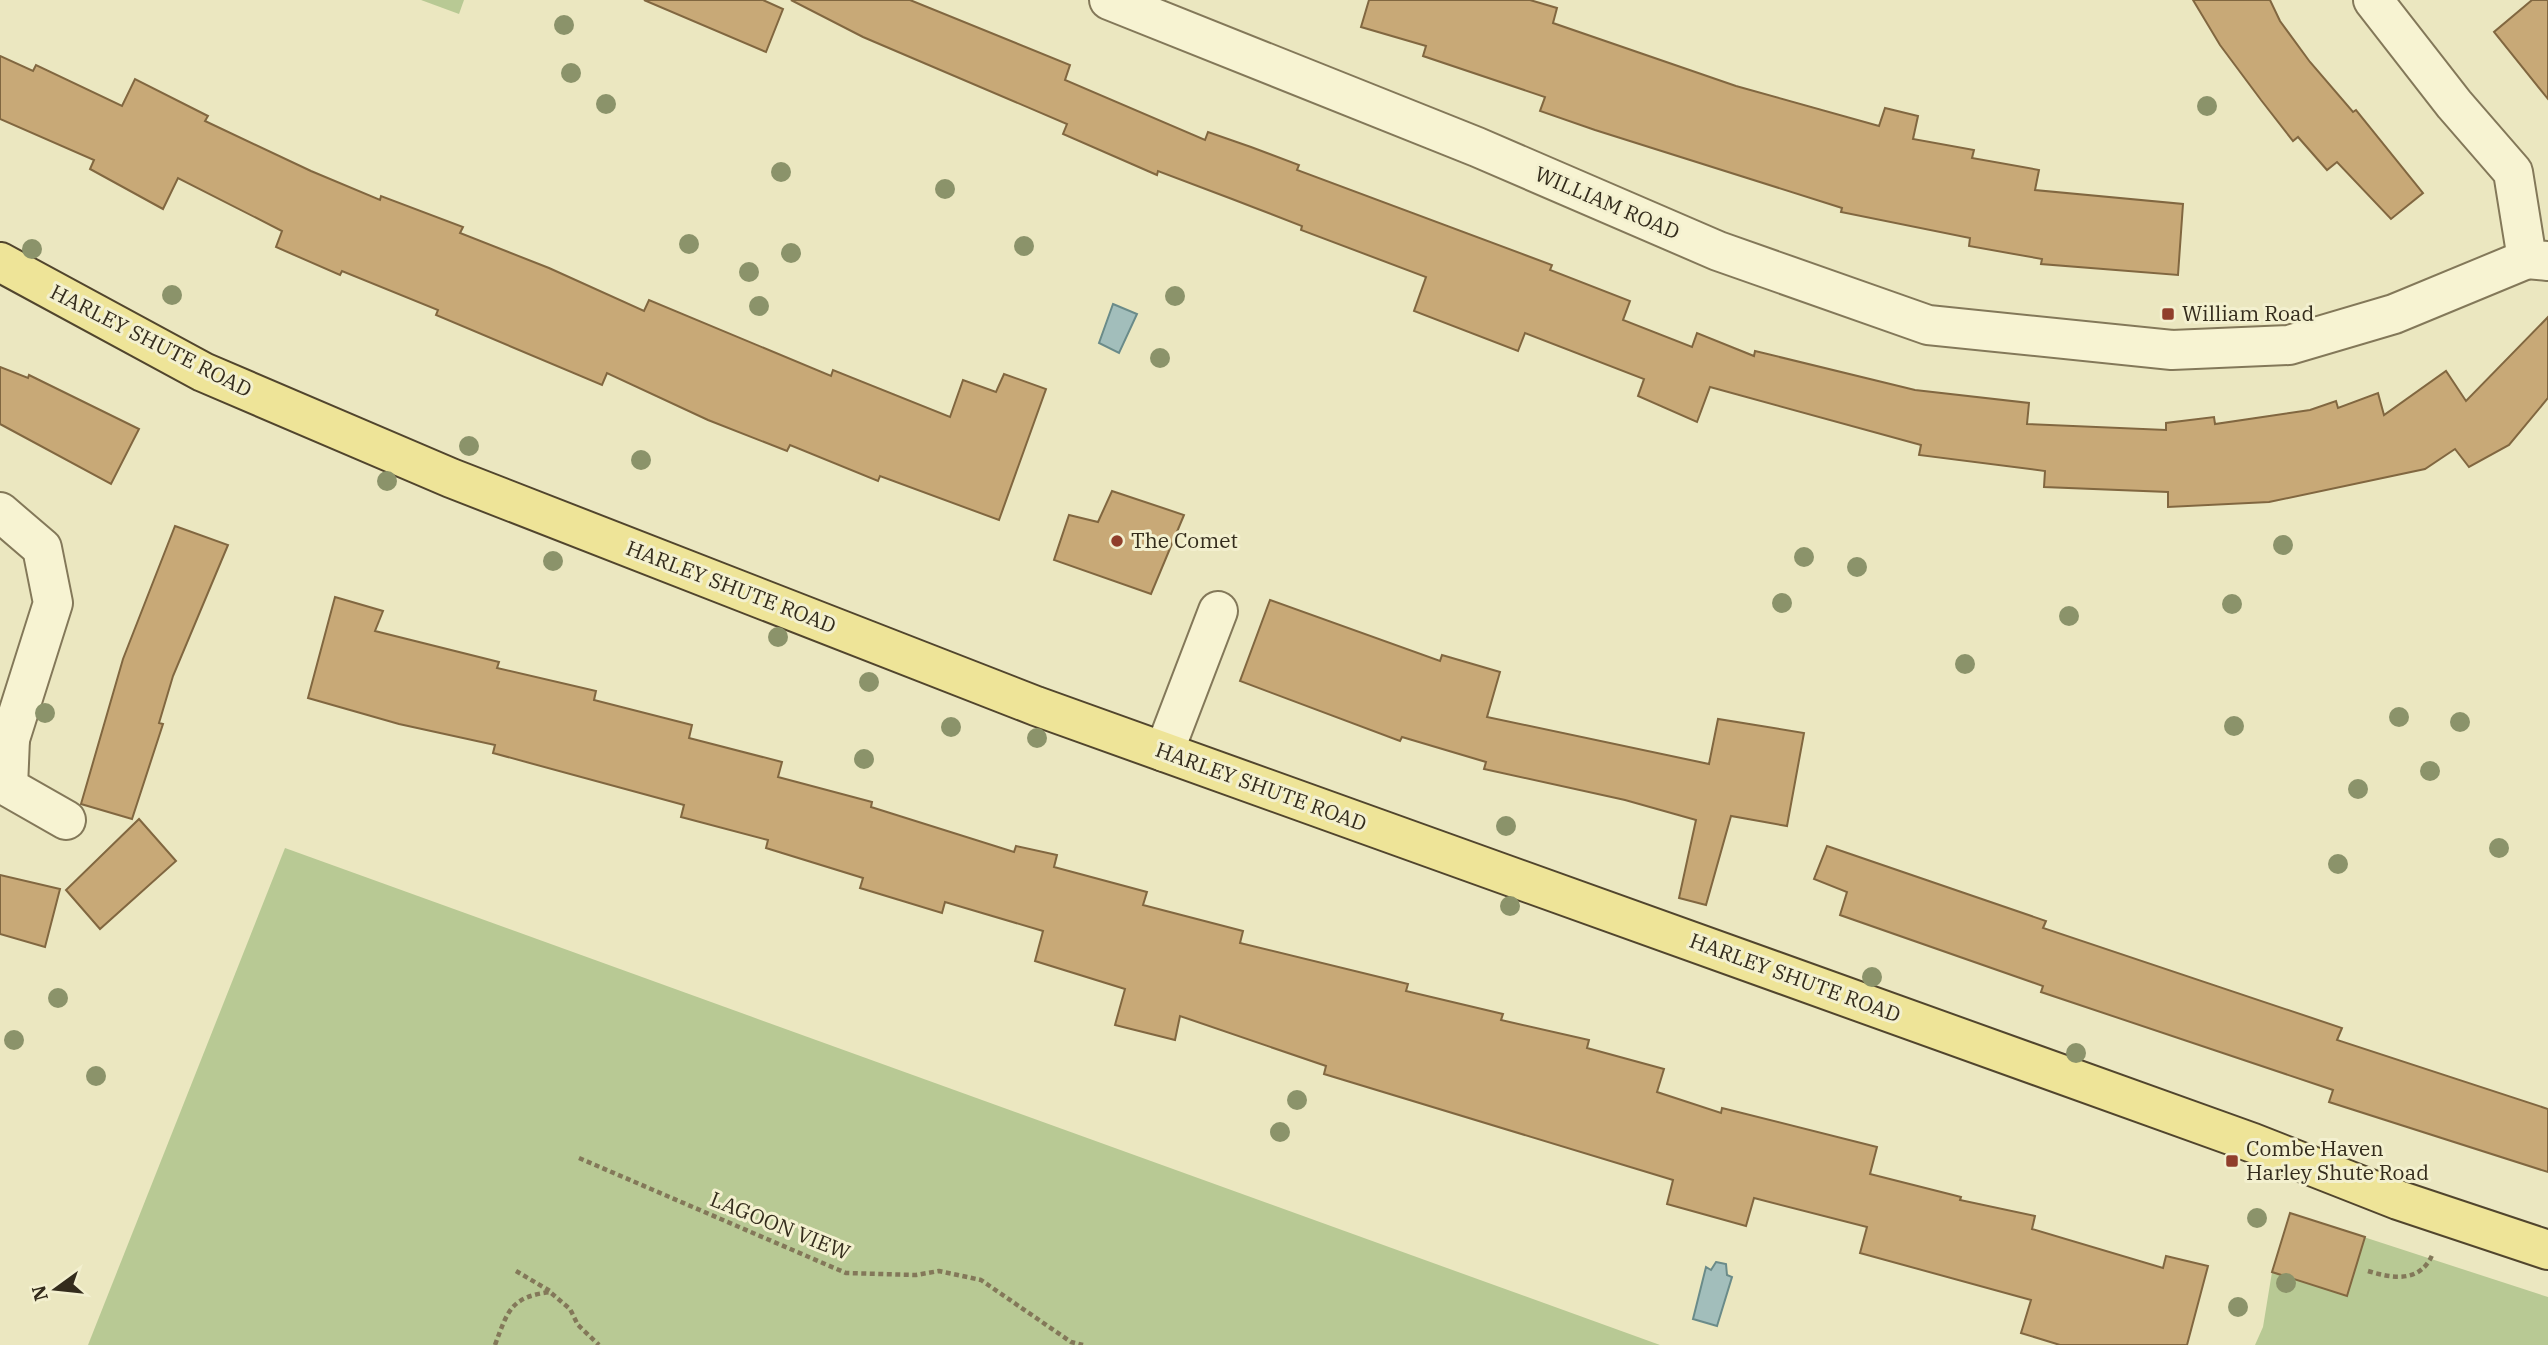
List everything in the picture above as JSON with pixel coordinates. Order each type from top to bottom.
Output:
[{"type":"main road","name":"HARLEY SHUTE ROAD","points":[[0,262],[204,372],[451,478],[1036,706],[2240,1138],[2449,1217],[2548,1250]]},
{"type":"street","name":"WILLIAM ROAD","points":[[1109,0],[1477,147],[1718,251],[1928,325],[2172,350],[2289,345],[2394,314],[2537,260]]},
{"type":"street","points":[[2372,0],[2454,104],[2513,172],[2537,260]]},
{"type":"street","points":[[0,512],[42,548],[53,603],[5,737],[8,787],[66,820]]},
{"type":"street","points":[[1164,752],[1218,611]]},
{"type":"path","name":"LAGOON VIEW","points":[[579,1158],[846,1273],[916,1276],[939,1271],[981,1280],[1071,1342],[1083,1345]]},
{"type":"path","points":[[2368,1270],[2392,1278],[2412,1276],[2428,1266],[2449,1217]]},
{"type":"path","points":[[516,1271],[551,1292],[570,1309],[578,1325],[599,1345]]},
{"type":"path","points":[[495,1345],[508,1311],[523,1297],[551,1292]]},
{"type":"green space","points":[[421,0],[464,0],[459,14]]},
{"type":"green space","points":[[285,848],[1660,1345],[88,1345]]},
{"type":"green space","points":[[2290,1213],[2548,1297],[2548,1345],[2255,1345],[2263,1327],[2272,1272]]},
{"type":"water","points":[[1113,304],[1137,314],[1119,353],[1099,343]]},
{"type":"water","points":[[1716,1262],[1726,1264],[1727,1275],[1732,1277],[1717,1326],[1693,1319],[1706,1267],[1711,1270]]},
{"type":"building","points":[[644,0],[763,0],[783,9],[766,52]]},
{"type":"building","points":[[791,0],[910,0],[1070,65],[1065,80],[1205,140],[1208,132],[1251,147],[1299,165],[1297,170],[1552,265],[1550,270],[1630,301],[1623,320],[1692,347],[1697,333],[1754,356],[1755,351],[1915,390],[2029,403],[2027,424],[2166,430],[2166,423],[2214,417],[2215,424],[2310,410],[2336,401],[2338,408],[2378,393],[2384,415],[2446,371],[2466,401],[2548,317],[2548,398],[2509,445],[2469,467],[2455,449],[2425,469],[2269,502],[2168,507],[2168,492],[2044,487],[2045,471],[1919,455],[1921,445],[1710,387],[1697,422],[1638,396],[1644,379],[1525,333],[1518,351],[1414,311],[1426,277],[1301,230],[1302,226],[1232,199],[1158,171],[1157,175],[1063,134],[1067,124],[863,37]]},
{"type":"building","points":[[1369,0],[1530,0],[1557,8],[1553,23],[1736,86],[1879,126],[1885,108],[1918,116],[1913,139],[1974,150],[1972,158],[2039,170],[2035,190],[2183,204],[2178,275],[2041,264],[2042,259],[1969,246],[1970,238],[1841,212],[1842,208],[1595,130],[1540,111],[1545,97],[1423,56],[1426,46],[1361,27]]},
{"type":"building","points":[[2193,0],[2270,0],[2280,21],[2310,62],[2353,112],[2356,110],[2423,193],[2391,219],[2337,162],[2327,170],[2298,137],[2293,141],[2220,45]]},
{"type":"building","points":[[2532,0],[2548,0],[2548,99],[2494,32]]},
{"type":"building","points":[[0,56],[33,71],[36,65],[122,106],[135,79],[208,116],[205,121],[311,171],[380,200],[381,196],[463,227],[460,233],[549,268],[644,311],[649,300],[831,376],[833,370],[950,417],[963,380],[996,392],[1004,374],[1046,389],[999,520],[880,476],[878,481],[790,445],[787,451],[708,420],[607,373],[602,385],[436,315],[438,310],[342,271],[340,275],[276,247],[282,231],[178,178],[163,209],[90,169],[94,160],[0,119]]},
{"type":"building","points":[[0,367],[28,378],[29,375],[139,429],[111,484],[0,424]]},
{"type":"building","name":"The Comet","points":[[1112,491],[1184,515],[1151,594],[1054,560],[1069,515],[1098,522]]},
{"type":"building","points":[[175,526],[228,545],[173,676],[159,723],[163,724],[132,819],[81,804],[123,659]]},
{"type":"building","points":[[335,597],[383,611],[375,631],[499,662],[497,668],[596,691],[594,700],[692,725],[689,738],[782,762],[778,777],[872,802],[871,807],[1014,852],[1016,846],[1057,855],[1054,867],[1147,892],[1143,905],[1243,931],[1240,943],[1408,984],[1406,991],[1503,1014],[1501,1020],[1589,1040],[1587,1048],[1664,1069],[1657,1092],[1721,1113],[1722,1108],[1877,1147],[1870,1174],[1961,1197],[1960,1200],[2035,1216],[2032,1229],[2163,1268],[2166,1256],[2208,1266],[2187,1345],[2060,1345],[2021,1333],[2031,1300],[1860,1253],[1867,1227],[1754,1198],[1746,1226],[1667,1204],[1673,1180],[1324,1074],[1326,1066],[1180,1016],[1175,1040],[1115,1025],[1125,989],[1035,961],[1043,931],[945,902],[942,913],[860,888],[863,878],[766,848],[768,840],[681,817],[684,805],[493,753],[495,745],[399,724],[308,698]]},
{"type":"building","points":[[1270,600],[1440,661],[1442,655],[1500,672],[1487,717],[1709,764],[1718,719],[1804,733],[1787,826],[1731,816],[1706,905],[1679,898],[1696,820],[1625,800],[1484,769],[1486,762],[1402,737],[1400,741],[1240,681]]},
{"type":"building","points":[[139,819],[176,861],[100,929],[66,890]]},
{"type":"building","points":[[1827,846],[2046,921],[2043,928],[2342,1028],[2337,1040],[2548,1109],[2548,1172],[2329,1102],[2333,1090],[2041,992],[2043,986],[1840,915],[1847,892],[1814,879]]},
{"type":"building","points":[[0,875],[60,889],[45,947],[0,934]]},
{"type":"building","points":[[2290,1213],[2365,1237],[2347,1296],[2272,1272]]},
{"type":"place","name":"William Road","points":[[2168,314]]},
{"type":"place","name":"The Comet","points":[[1117,541]]},
{"type":"place","name":"Combe Haven Harley Shute Road","points":[[2232,1161]]}]
